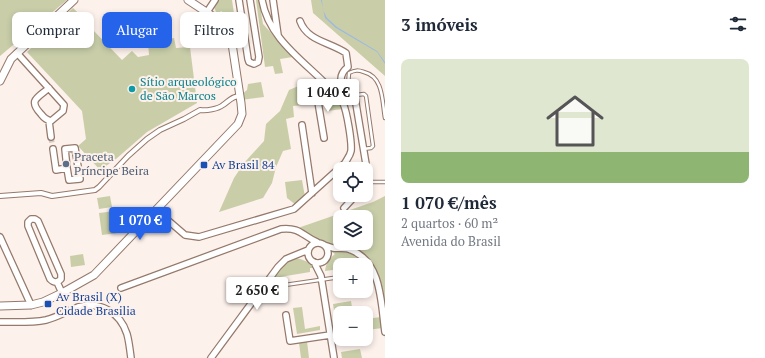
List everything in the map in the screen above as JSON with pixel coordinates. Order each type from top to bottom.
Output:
[{"type":"street","points":[[0,81],[11,59],[74,0]]},
{"type":"street","points":[[188,0],[207,12],[215,0]]},
{"type":"street","points":[[239,0],[248,61],[254,64],[258,62],[259,57],[250,0]]},
{"type":"street","points":[[156,210],[185,235],[199,238],[294,209],[345,163],[349,157],[350,146],[343,104],[278,37],[272,29],[262,0]]},
{"type":"street","points":[[263,6],[273,2],[278,37]]},
{"type":"street","points":[[300,21],[302,28],[309,34],[320,41],[346,53],[348,67],[342,72],[341,81],[344,90],[354,98],[365,162]]},
{"type":"street","points":[[0,306],[31,305],[43,302],[62,293],[100,270],[238,124],[242,114],[232,48]]},
{"type":"street","points":[[17,53],[64,105],[63,111],[53,120],[49,121]]},
{"type":"street","points":[[324,138],[317,96],[318,91],[326,85]]},
{"type":"street","points":[[49,88],[35,100],[34,103],[35,108],[46,120],[49,121]]},
{"type":"street","points":[[0,196],[41,193],[52,196],[95,190],[128,156],[160,130],[200,110],[222,106],[236,96],[240,96]]},
{"type":"street","points":[[347,122],[359,120]]},
{"type":"street","points":[[49,121],[51,137]]},
{"type":"street","points":[[302,125],[312,193]]},
{"type":"street","points":[[75,148],[80,178],[69,180],[67,168],[65,149],[75,148]]},
{"type":"street","points":[[53,149],[56,170],[67,168]]},
{"type":"street","points":[[344,208],[350,202]]},
{"type":"street","points":[[31,219],[38,221],[61,274],[58,282],[54,282],[50,279],[28,226],[28,222],[31,219]]},
{"type":"street","points":[[121,288],[281,229],[295,229],[317,242],[333,248]]},
{"type":"street","points":[[305,234],[309,243],[308,255],[322,278]]},
{"type":"street","points":[[0,237],[26,297],[31,305]]},
{"type":"street","points":[[212,357],[278,267],[291,256],[308,249],[312,244],[317,242]]},
{"type":"street","points":[[324,245],[328,251],[322,278],[334,358]]},
{"type":"street","points":[[291,256],[320,263],[338,250]]},
{"type":"street","points":[[353,250],[366,260],[373,268],[377,280],[385,332]]},
{"type":"street","points":[[58,282],[62,293]]},
{"type":"street","points":[[0,322],[41,321],[84,306],[101,307],[115,315],[124,327],[128,336],[131,358]]},
{"type":"street","points":[[286,315],[290,341],[330,335]]},
{"type":"lane","points":[[364,150],[373,146],[366,96],[364,94],[356,95],[354,98],[348,85],[349,73],[358,70],[372,75],[378,81],[385,118]]},
{"type":"lane","points":[[373,183],[385,182]]},
{"type":"lane","points":[[278,286],[333,277]]},
{"type":"green space","points":[[0,0],[67,0],[53,12],[12,12],[12,46],[0,56]]},
{"type":"green space","points":[[219,0],[232,0],[234,12],[216,12],[214,7]]},
{"type":"green space","points":[[256,0],[259,0],[263,24],[293,57],[280,59],[283,73],[275,74],[273,66],[265,67]]},
{"type":"green space","points":[[311,0],[385,0],[385,76],[313,13]]},
{"type":"green space","points":[[73,8],[77,12],[69,12]]},
{"type":"green space","points":[[94,31],[102,39],[102,48],[110,48],[122,60],[132,51],[138,57],[149,55],[148,48],[172,48],[172,38],[174,38],[176,48],[190,48],[197,103],[147,132],[116,159],[100,170],[78,146],[86,139],[82,111],[27,52],[31,48],[94,48]]},
{"type":"green space","points":[[261,82],[264,97],[241,100],[241,95],[247,90],[248,84]]},
{"type":"green space","points":[[308,82],[318,91],[314,104],[293,106],[294,117],[286,119],[291,149],[283,151],[276,167],[272,183],[263,198],[219,212],[234,178],[244,163],[264,141],[266,124],[280,111],[289,90]]},
{"type":"green space","points":[[326,87],[340,101],[343,109],[327,111],[326,101],[319,102],[319,92]]},
{"type":"green space","points":[[302,180],[305,197],[296,205],[287,198],[285,182]]},
{"type":"green space","points":[[110,196],[112,207],[99,209],[97,198]]},
{"type":"green space","points":[[385,196],[385,338],[383,328],[373,329],[373,318],[381,317],[373,278],[373,258],[333,258],[333,270],[325,271],[328,261],[335,254],[295,229],[333,216],[333,250],[373,250],[373,210],[350,210]]},
{"type":"green space","points":[[115,211],[118,233],[102,235],[99,213]]},
{"type":"green space","points":[[83,254],[85,265],[71,267],[70,256]]},
{"type":"green space","points":[[290,258],[304,260],[316,268],[310,268],[310,272],[274,278],[282,265]]},
{"type":"green space","points":[[351,301],[352,306],[333,306],[333,304]]},
{"type":"green space","points":[[302,307],[305,329],[320,326],[320,330],[297,334],[293,308]]},
{"type":"green space","points":[[307,341],[309,358],[301,358],[299,343]]},
{"type":"green space","points":[[360,349],[362,358],[342,358],[341,352]]},
{"type":"water","points":[[323,11],[327,18],[337,27],[377,51],[385,64],[377,52],[336,28],[325,18]]},
{"type":"tunnel","points":[[51,137],[53,149]]},
{"type":"place","name":"Sítio arqueológico de São Marcos","points":[[132,89]]},
{"type":"place","name":"Praceta Príncipe Beira","points":[[66,164]]},
{"type":"place","name":"Av Brasil 84","points":[[204,165]]},
{"type":"place","name":"Av Brasil (X) Cidade Brasilia","points":[[48,304]]}]
